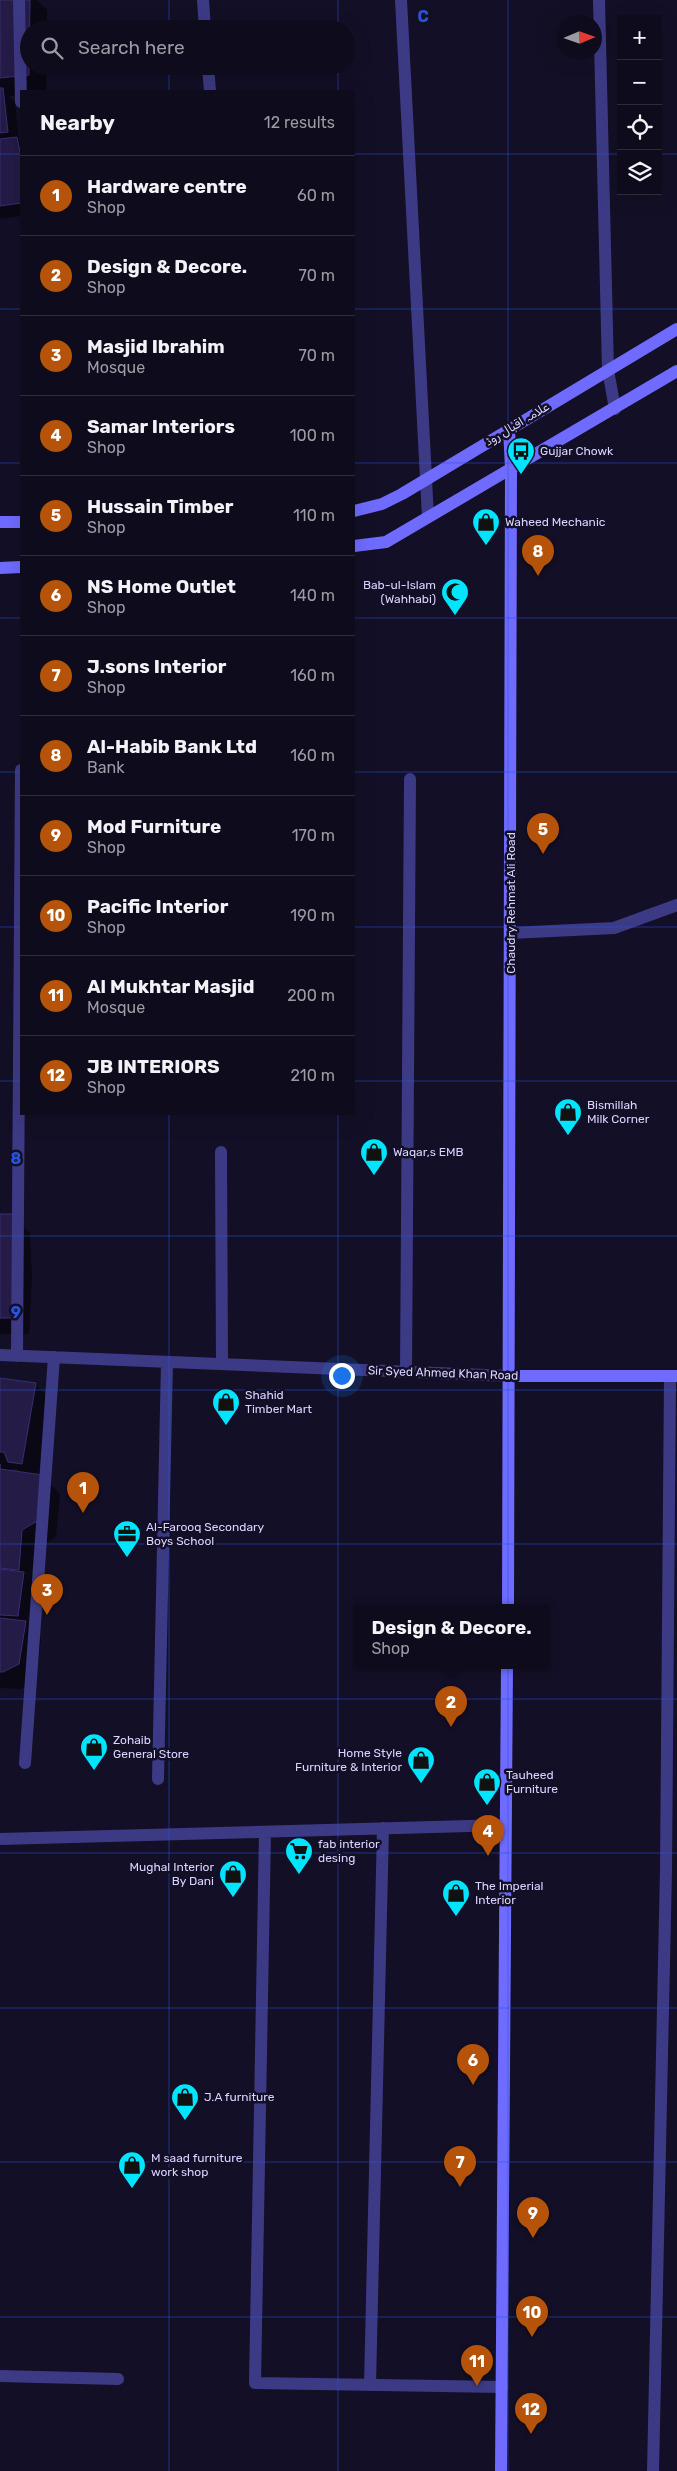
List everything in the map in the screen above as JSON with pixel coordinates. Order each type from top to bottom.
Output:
[{"type":"street","points":[[19,0],[20,51]]},
{"type":"street","points":[[203,0],[204,20]]},
{"type":"street","points":[[401,0],[428,517]]},
{"type":"street","points":[[599,0],[608,370],[615,409]]},
{"type":"street","points":[[20,75],[21,90]]},
{"type":"street","points":[[209,75],[210,90]]},
{"type":"street","name":"علامہ اقبال روڈ","points":[[355,511],[382,504],[677,329]]},
{"type":"street","points":[[355,546],[386,542],[677,371]]},
{"type":"street","name":"Chaudry Rehmat Ali Road","points":[[508,1604],[511,933],[511,468],[509,429]]},
{"type":"street","points":[[0,522],[20,522]]},
{"type":"street","points":[[0,568],[20,567]]},
{"type":"street","points":[[406,1372],[410,779]]},
{"type":"street","points":[[511,933],[614,928],[677,905]]},
{"type":"street","points":[[17,1356],[20,916]]},
{"type":"street","points":[[221,1152],[222,1363]]},
{"type":"street","name":"Sir Syed Ahmed Khan Road","points":[[0,1355],[510,1376],[674,1376]]},
{"type":"street","points":[[25,1763],[54,1357]]},
{"type":"street","points":[[158,1779],[167,1362]]},
{"type":"street","points":[[653,2471],[666,1879],[674,1376]]},
{"type":"street","points":[[502,2471],[507,1669]]},
{"type":"street","points":[[0,1840],[506,1825]]},
{"type":"street","points":[[370,2385],[383,1828]]},
{"type":"street","points":[[265,1832],[256,2383],[502,2387]]},
{"type":"street","points":[[0,2376],[118,2379]]},
{"type":"building","points":[[0,0],[30,0],[30,20],[20,20],[20,75],[29,75],[0,78]]},
{"type":"building","points":[[0,88],[3,88],[8,132],[0,133]]},
{"type":"building","points":[[17,137],[20,152],[20,203],[0,206],[0,139]]},
{"type":"building","points":[[0,1214],[13,1214],[13,1318],[0,1318]]},
{"type":"building","points":[[0,1378],[36,1383],[22,1464],[8,1462],[4,1452],[0,1452]]},
{"type":"building","points":[[0,1469],[43,1475],[39,1520],[22,1530],[19,1570],[0,1568]]},
{"type":"building","points":[[0,1569],[24,1572],[18,1616],[0,1615]]},
{"type":"building","points":[[0,1618],[26,1621],[19,1664],[3,1672],[0,1672]]},
{"type":"place","name":"Gujjar Chowk","points":[[521,475]]},
{"type":"place","name":"Waheed Mechanic","points":[[486,546]]},
{"type":"place","name":"Al-Habib Bank Ltd","points":[[538,576]]},
{"type":"place","name":"Bab-ul-Islam (Wahhabi)","points":[[455,616]]},
{"type":"place","name":"Hussain Timber","points":[[543,854]]},
{"type":"place","name":"Bismillah Milk Corner","points":[[568,1136]]},
{"type":"place","name":"Waqar,s EMB","points":[[374,1176]]},
{"type":"place","name":"Shahid Timber Mart","points":[[226,1426]]},
{"type":"place","name":"Hardware centre","points":[[83,1513]]},
{"type":"place","name":"Al-Farooq Secondary Boys School","points":[[127,1558]]},
{"type":"place","name":"Masjid Ibrahim","points":[[47,1615]]},
{"type":"place","name":"Design & Decore.","points":[[451,1727]]},
{"type":"place","name":"Zohaib General Store","points":[[94,1771]]},
{"type":"place","name":"Home Style Furniture & Interior","points":[[421,1784]]},
{"type":"place","name":"Tauheed Furniture","points":[[487,1806]]},
{"type":"place","name":"Samar Interiors","points":[[488,1856]]},
{"type":"place","name":"fab interior desing","points":[[299,1875]]},
{"type":"place","name":"Mughal Interior By Dani","points":[[233,1898]]},
{"type":"place","name":"The Imperial Interior","points":[[456,1917]]},
{"type":"place","name":"NS Home Outlet","points":[[473,2085]]},
{"type":"place","name":"J.A furniture","points":[[185,2121]]},
{"type":"place","name":"J.sons Interior","points":[[460,2187]]},
{"type":"place","name":"M saad furniture work shop","points":[[132,2189]]},
{"type":"place","name":"Mod Furniture","points":[[533,2238]]},
{"type":"place","name":"Pacific Interior","points":[[532,2337]]},
{"type":"place","name":"Al Mukhtar Masjid","points":[[477,2386]]},
{"type":"place","name":"JB INTERIORS","points":[[531,2434]]}]
